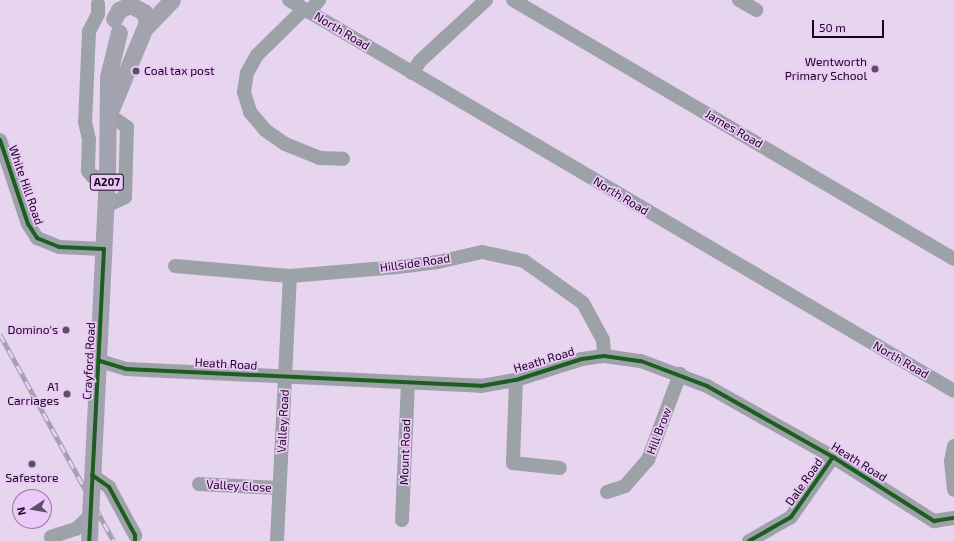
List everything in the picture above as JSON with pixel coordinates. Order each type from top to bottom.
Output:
[{"type":"main road","points":[[128,3],[157,0]]},
{"type":"main road","points":[[117,26],[128,38],[145,31],[172,0]]},
{"type":"main road","points":[[128,3],[144,12],[145,31]]},
{"type":"main road","name":"Crayford Road","points":[[89,541],[99,368],[106,206],[109,115],[108,77],[117,26],[128,3]]},
{"type":"main road","name":"Crayford Road","points":[[109,115],[145,31]]},
{"type":"street","name":"North Road","points":[[289,0],[954,391]]},
{"type":"street","points":[[319,0],[257,55],[246,73],[244,92],[250,112],[265,130],[285,144],[319,158],[343,159]]},
{"type":"street","points":[[412,73],[420,61],[486,0]]},
{"type":"street","name":"James Road","points":[[513,0],[954,259]]},
{"type":"street","points":[[739,0],[756,10]]},
{"type":"street","points":[[98,4],[98,14],[89,32],[85,122],[89,140],[88,171],[92,176],[107,180]]},
{"type":"street","points":[[88,76],[108,77]]},
{"type":"street","points":[[106,206],[125,197],[127,127],[109,115]]},
{"type":"street","name":"White Hill Road","points":[[0,140],[28,224],[37,238],[59,247],[104,249]]},
{"type":"street","name":"Hillside Road","points":[[175,266],[290,276],[405,266],[482,252],[524,261],[583,303],[603,340],[604,356]]},
{"type":"street","name":"Valley Road","points":[[277,541],[290,276]]},
{"type":"street","name":"Heath Road","points":[[99,368],[126,368],[285,378],[481,386],[516,380],[582,359],[604,356],[641,361],[680,374],[707,386],[833,457],[934,521],[954,518]]},
{"type":"street","name":"Hill Brow","points":[[607,492],[625,486],[648,460],[680,374]]},
{"type":"street","points":[[516,380],[513,463],[560,468]]},
{"type":"street","name":"Mount Road","points":[[402,520],[408,383]]},
{"type":"street","points":[[954,446],[951,461],[954,490]]},
{"type":"street","name":"Dale Road","points":[[749,541],[791,517],[833,457]]},
{"type":"street","points":[[92,479],[109,487],[135,536]]},
{"type":"street","name":"Valley Close","points":[[199,484],[279,488]]},
{"type":"street","points":[[73,541],[51,536],[76,529],[90,516]]},
{"type":"railway","points":[[0,334],[114,541]]},
{"type":"cycle path","points":[[0,140],[28,224],[37,238],[59,247],[104,249],[89,541]]},
{"type":"cycle path","points":[[100,361],[126,369],[481,386],[516,380],[582,359],[604,356],[641,361],[707,386],[833,457],[934,521],[954,518]]},
{"type":"cycle path","points":[[749,541],[791,517],[833,457]]},
{"type":"cycle path","points":[[92,475],[109,487],[135,535],[135,541]]},
{"type":"place","name":"Wentworth Primary School","points":[[875,69]]},
{"type":"place","name":"Coal tax post","points":[[136,71]]},
{"type":"place","name":"Domino's","points":[[66,330]]},
{"type":"place","name":"A1 Carriages","points":[[67,394]]},
{"type":"place","name":"Safestore","points":[[32,464]]}]
